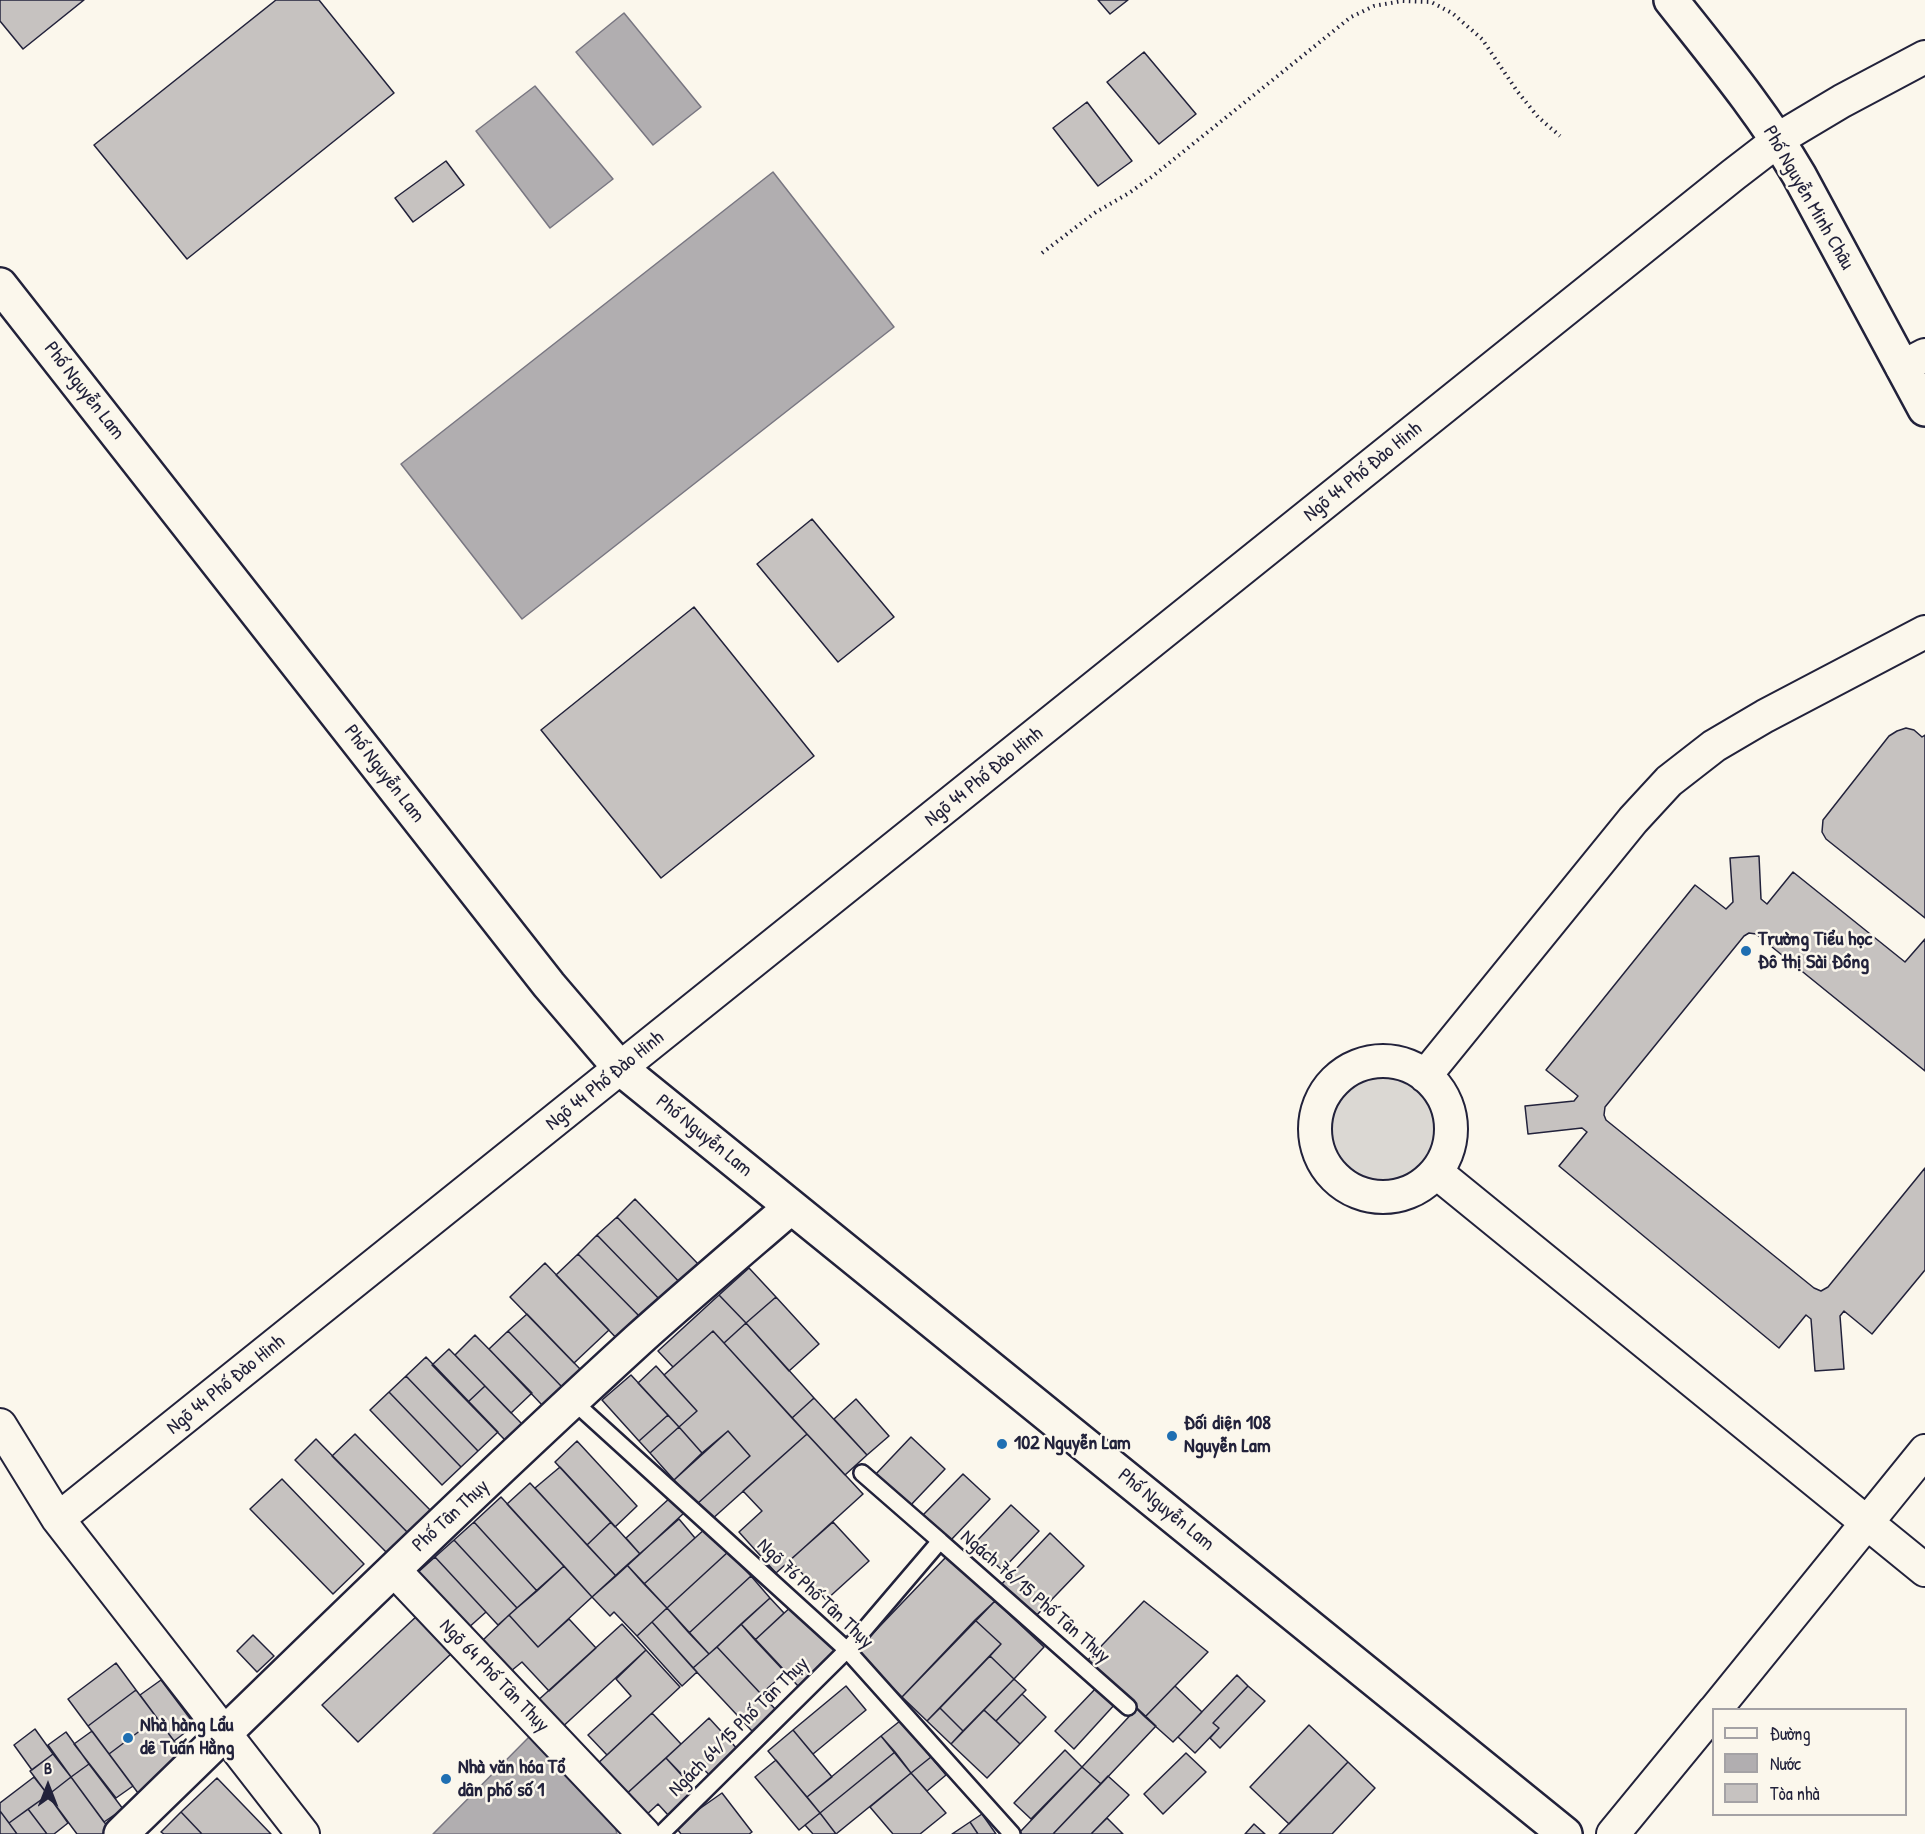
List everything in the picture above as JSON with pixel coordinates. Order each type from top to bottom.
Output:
[{"type":"street","name":"Phố Nguyễn Minh Châu","points":[[1671,0],[1759,112],[1778,140],[1914,361],[1925,409]]},
{"type":"street","name":"Ngõ 44 Phố Đào Hinh","points":[[58,1519],[1778,140],[1842,101],[1925,57]]},
{"type":"street","name":"Phố Nguyễn Lam","points":[[0,285],[549,985],[620,1068],[1565,1834]]},
{"type":"street","points":[[1425,1076],[1633,820],[1669,781],[1714,746],[1765,716],[1925,632]]},
{"type":"street","points":[[1369,1062],[1392,1062],[1414,1068],[1432,1082],[1445,1100],[1451,1121],[1447,1154],[1436,1172],[1427,1181],[1408,1193],[1386,1197],[1353,1191],[1335,1178],[1322,1159],[1315,1138],[1316,1115],[1324,1094],[1348,1070],[1369,1062]]},
{"type":"street","points":[[1436,1172],[1925,1569]]},
{"type":"street","name":"Phố Tân Thụy","points":[[121,1834],[573,1401],[791,1207]]},
{"type":"street","points":[[0,1425],[58,1519],[303,1834]]},
{"type":"street","points":[[1716,1708],[1925,1451]]},
{"type":"street","name":"Ngõ 64 Phố Tân Thụy","points":[[394,1570],[644,1834]]},
{"type":"street","points":[[1613,1834],[1712,1712]]},
{"type":"lane","name":"Ngõ 76 Phố Tân Thụy","points":[[573,1401],[847,1650],[1012,1834]]},
{"type":"lane","points":[[862,1473],[940,1541]]},
{"type":"lane","name":"Ngách 76/15 Phố Tân Thụy","points":[[847,1650],[940,1541],[1128,1707]]},
{"type":"lane","name":"Ngách 64/15 Phố Tân Thụy","points":[[661,1834],[847,1650]]},
{"type":"path","points":[[1042,253],[1096,212],[1153,176],[1351,17],[1374,6],[1402,1],[1431,2],[1452,13],[1482,39],[1517,91],[1538,117],[1560,136]]},
{"type":"shaded area","points":[[1383,1078],[1403,1082],[1419,1093],[1430,1109],[1434,1129],[1430,1149],[1419,1165],[1403,1176],[1383,1180],[1363,1176],[1347,1165],[1336,1149],[1332,1129],[1336,1109],[1347,1093],[1363,1082]]},
{"type":"water","points":[[624,13],[701,107],[653,145],[576,52]]},
{"type":"water","points":[[535,86],[613,179],[550,228],[476,131]]},
{"type":"water","points":[[773,172],[894,327],[522,619],[401,464]]},
{"type":"water","points":[[531,1735],[614,1823],[617,1834],[433,1834]]},
{"type":"building","points":[[0,0],[84,0],[23,49],[0,21]]},
{"type":"building","points":[[276,0],[319,0],[394,93],[187,259],[94,145]]},
{"type":"building","points":[[1098,0],[1128,0],[1110,14]]},
{"type":"building","points":[[1144,52],[1196,114],[1159,144],[1107,82]]},
{"type":"building","points":[[1087,102],[1132,161],[1098,186],[1053,128]]},
{"type":"building","points":[[446,161],[464,185],[413,222],[395,198]]},
{"type":"building","points":[[812,519],[894,617],[838,662],[757,564]]},
{"type":"building","points":[[694,607],[814,756],[661,878],[541,730]]},
{"type":"building","points":[[1906,728],[1914,730],[1922,737],[1925,735],[1925,918],[1826,839],[1822,832],[1823,820],[1889,736]]},
{"type":"building","points":[[1759,856],[1761,899],[1767,904],[1793,872],[1905,962],[1925,939],[1925,1071],[1756,934],[1749,933],[1744,936],[1605,1107],[1604,1115],[1606,1120],[1814,1288],[1821,1291],[1828,1287],[1925,1168],[1925,1270],[1872,1334],[1844,1311],[1840,1316],[1844,1369],[1815,1371],[1811,1319],[1806,1315],[1779,1348],[1559,1166],[1587,1132],[1582,1128],[1528,1134],[1525,1106],[1574,1101],[1578,1096],[1546,1070],[1695,885],[1726,909],[1733,902],[1730,858]]},
{"type":"building","points":[[635,1199],[703,1269],[684,1287],[617,1217]]},
{"type":"building","points":[[617,1217],[684,1287],[665,1305],[597,1235]]},
{"type":"building","points":[[597,1235],[665,1305],[646,1323],[578,1254]]},
{"type":"building","points":[[578,1254],[646,1323],[623,1345],[556,1275]]},
{"type":"building","points":[[545,1263],[609,1330],[574,1363],[510,1297]]},
{"type":"building","points":[[749,1268],[776,1297],[746,1323],[719,1295]]},
{"type":"building","points":[[719,1295],[746,1323],[724,1343],[713,1331],[673,1367],[658,1351]]},
{"type":"building","points":[[776,1297],[819,1344],[789,1371],[746,1323]]},
{"type":"building","points":[[527,1314],[581,1370],[562,1387],[508,1331]]},
{"type":"building","points":[[746,1323],[814,1398],[792,1418],[724,1343]]},
{"type":"building","points":[[508,1331],[562,1387],[543,1406],[489,1349]]},
{"type":"building","points":[[713,1331],[807,1434],[711,1520],[697,1504],[750,1456],[728,1431],[702,1453],[679,1427],[697,1411],[664,1375]]},
{"type":"building","points":[[475,1335],[532,1393],[511,1413],[455,1355]]},
{"type":"building","points":[[449,1349],[485,1386],[468,1402],[432,1365]]},
{"type":"building","points":[[426,1357],[498,1432],[478,1451],[406,1376]]},
{"type":"building","points":[[656,1366],[697,1411],[679,1427],[638,1383]]},
{"type":"building","points":[[631,1375],[668,1415],[639,1441],[602,1400]]},
{"type":"building","points":[[406,1376],[478,1451],[461,1467],[389,1392]]},
{"type":"building","points":[[485,1386],[522,1424],[505,1440],[468,1402]]},
{"type":"building","points":[[389,1392],[461,1467],[442,1485],[370,1410]]},
{"type":"building","points":[[814,1398],[867,1455],[845,1475],[792,1418]]},
{"type":"building","points":[[856,1399],[889,1436],[867,1455],[834,1419]]},
{"type":"building","points":[[668,1415],[679,1427],[650,1453],[639,1441]]},
{"type":"building","points":[[679,1427],[702,1453],[674,1480],[650,1453]]},
{"type":"building","points":[[728,1431],[750,1456],[697,1504],[674,1480]]},
{"type":"building","points":[[355,1434],[440,1520],[417,1542],[332,1456]]},
{"type":"building","points":[[807,1434],[863,1494],[776,1573],[739,1532],[762,1511],[743,1491]]},
{"type":"building","points":[[911,1437],[945,1469],[908,1508],[874,1476]]},
{"type":"building","points":[[316,1439],[410,1535],[389,1555],[295,1460]]},
{"type":"building","points":[[577,1441],[637,1506],[615,1527],[555,1462]]},
{"type":"building","points":[[560,1467],[611,1522],[587,1545],[535,1488]]},
{"type":"building","points":[[963,1474],[990,1499],[950,1541],[923,1515]]},
{"type":"building","points":[[282,1479],[364,1564],[333,1594],[250,1509]]},
{"type":"building","points":[[530,1483],[616,1576],[592,1597],[507,1504]]},
{"type":"building","points":[[501,1497],[564,1566],[537,1591],[474,1522]]},
{"type":"building","points":[[671,1497],[685,1512],[640,1554],[626,1538]]},
{"type":"building","points":[[1011,1505],[1039,1531],[1002,1570],[974,1544]]},
{"type":"building","points":[[679,1519],[695,1538],[644,1584],[627,1565]]},
{"type":"building","points":[[474,1522],[537,1591],[517,1608],[454,1540]]},
{"type":"building","points":[[611,1522],[640,1554],[616,1576],[587,1545]]},
{"type":"building","points":[[833,1522],[869,1561],[826,1600],[790,1560]]},
{"type":"building","points":[[706,1528],[728,1552],[667,1608],[644,1584]]},
{"type":"building","points":[[1050,1533],[1084,1566],[1032,1620],[998,1588]]},
{"type":"building","points":[[454,1540],[517,1608],[498,1625],[435,1557]]},
{"type":"building","points":[[728,1552],[751,1576],[689,1633],[667,1608]]},
{"type":"building","points":[[947,1556],[995,1601],[902,1697],[855,1652]]},
{"type":"building","points":[[435,1557],[486,1612],[467,1629],[416,1574]]},
{"type":"building","points":[[627,1565],[667,1608],[637,1636],[614,1612],[610,1616],[592,1597]]},
{"type":"building","points":[[564,1566],[592,1597],[538,1647],[509,1615]]},
{"type":"building","points":[[751,1576],[770,1598],[709,1654],[689,1633]]},
{"type":"building","points":[[770,1598],[784,1613],[755,1640],[741,1624]]},
{"type":"building","points":[[995,1601],[1044,1647],[1014,1679],[990,1656],[1001,1644],[975,1620]]},
{"type":"building","points":[[1144,1601],[1208,1652],[1145,1717],[1087,1661]]},
{"type":"building","points":[[794,1604],[839,1652],[799,1687],[755,1640]]},
{"type":"building","points":[[667,1608],[709,1654],[693,1668],[652,1622]]},
{"type":"building","points":[[419,1614],[454,1651],[358,1742],[322,1705]]},
{"type":"building","points":[[509,1615],[538,1647],[569,1619],[596,1648],[549,1691],[522,1662],[511,1671],[483,1640]]},
{"type":"building","points":[[975,1620],[1001,1644],[927,1721],[902,1697]]},
{"type":"building","points":[[652,1622],[697,1672],[682,1686],[637,1636]]},
{"type":"building","points":[[622,1624],[646,1650],[559,1730],[535,1703]]},
{"type":"building","points":[[741,1624],[786,1672],[761,1694],[717,1647]]},
{"type":"building","points":[[253,1635],[274,1656],[257,1672],[237,1651]]},
{"type":"building","points":[[717,1647],[776,1710],[752,1731],[693,1668]]},
{"type":"building","points":[[646,1650],[680,1687],[607,1755],[588,1735],[631,1696],[616,1679]]},
{"type":"building","points":[[990,1656],[1014,1679],[963,1731],[940,1708]]},
{"type":"building","points":[[116,1663],[136,1690],[88,1726],[68,1699]]},
{"type":"building","points":[[1237,1675],[1248,1686],[1213,1723],[1219,1728],[1195,1753],[1178,1737]]},
{"type":"building","points":[[1014,1679],[1026,1690],[996,1721],[984,1710]]},
{"type":"building","points":[[161,1680],[195,1725],[174,1741],[140,1695]]},
{"type":"building","points":[[846,1686],[866,1710],[813,1754],[793,1730]]},
{"type":"building","points":[[1098,1686],[1116,1703],[1074,1749],[1055,1731]]},
{"type":"building","points":[[1175,1686],[1202,1712],[1173,1742],[1145,1717]]},
{"type":"building","points":[[1248,1686],[1265,1701],[1220,1748],[1210,1738],[1219,1728],[1213,1723]]},
{"type":"building","points":[[136,1690],[157,1718],[109,1754],[88,1726]]},
{"type":"building","points":[[1022,1694],[1046,1717],[1020,1744],[996,1721]]},
{"type":"building","points":[[940,1708],[963,1731],[951,1744],[927,1721]]},
{"type":"building","points":[[1137,1708],[1156,1726],[1101,1784],[1082,1767]]},
{"type":"building","points":[[984,1710],[1020,1744],[987,1778],[951,1744]]},
{"type":"building","points":[[652,1713],[681,1744],[623,1797],[595,1766]]},
{"type":"building","points":[[157,1718],[189,1761],[141,1797],[109,1754]]},
{"type":"building","points":[[709,1718],[741,1753],[713,1778],[702,1768],[688,1781],[666,1758]]},
{"type":"building","points":[[900,1721],[931,1757],[911,1773],[881,1736]]},
{"type":"building","points":[[1309,1725],[1348,1762],[1289,1824],[1250,1787]]},
{"type":"building","points":[[35,1729],[53,1754],[32,1770],[14,1745]]},
{"type":"building","points":[[793,1730],[832,1777],[807,1797],[768,1751]]},
{"type":"building","points":[[92,1731],[133,1786],[116,1798],[74,1744]]},
{"type":"building","points":[[66,1732],[89,1764],[71,1777],[48,1745]]},
{"type":"building","points":[[881,1736],[895,1752],[820,1813],[807,1797]]},
{"type":"building","points":[[1065,1750],[1082,1767],[1031,1819],[1014,1803]]},
{"type":"building","points":[[895,1752],[911,1773],[836,1834],[820,1813]]},
{"type":"building","points":[[1186,1753],[1206,1772],[1163,1814],[1144,1794]]},
{"type":"building","points":[[53,1754],[71,1777],[48,1795],[30,1771]]},
{"type":"building","points":[[931,1757],[946,1775],[927,1791],[911,1773]]},
{"type":"building","points":[[666,1758],[696,1791],[669,1816],[658,1804],[643,1818],[623,1797]]},
{"type":"building","points":[[776,1760],[820,1813],[799,1830],[755,1777]]},
{"type":"building","points":[[1348,1762],[1375,1788],[1332,1834],[1279,1834]]},
{"type":"building","points":[[89,1764],[123,1809],[104,1822],[71,1777]]},
{"type":"building","points":[[1082,1767],[1101,1784],[1053,1834],[1022,1834],[1020,1832]]},
{"type":"building","points":[[911,1773],[946,1813],[920,1834],[893,1834],[870,1807]]},
{"type":"building","points":[[1108,1776],[1129,1795],[1091,1834],[1053,1834]]},
{"type":"building","points":[[34,1777],[48,1795],[9,1823],[0,1811],[0,1803]]},
{"type":"building","points":[[71,1777],[113,1834],[77,1834],[48,1795]]},
{"type":"building","points":[[217,1778],[271,1834],[202,1834],[181,1812]]},
{"type":"building","points":[[722,1793],[752,1832],[749,1834],[681,1834],[675,1826]]},
{"type":"building","points":[[48,1795],[68,1823],[54,1834],[47,1834],[28,1809]]},
{"type":"building","points":[[28,1809],[47,1834],[17,1834],[9,1823]]},
{"type":"building","points":[[0,1811],[9,1823],[17,1834],[0,1834]]},
{"type":"building","points":[[181,1812],[202,1834],[164,1834],[161,1832]]},
{"type":"building","points":[[820,1813],[836,1834],[813,1834],[805,1825]]},
{"type":"building","points":[[982,1814],[996,1834],[978,1834],[970,1822]]},
{"type":"building","points":[[1107,1818],[1123,1834],[1091,1834]]},
{"type":"building","points":[[970,1822],[978,1834],[952,1834]]},
{"type":"building","points":[[1254,1824],[1265,1834],[1245,1834]]},
{"type":"place","name":"Trường Tiểu học Đô thị Sài Đồng","points":[[1746,951]]},
{"type":"place","name":"Đối diện 108 Nguyễn Lam","points":[[1172,1436]]},
{"type":"place","name":"102 Nguyễn Lam","points":[[1002,1444]]},
{"type":"place","name":"Nhà hàng Lẩu dê Tuấn Hằng","points":[[128,1738]]},
{"type":"place","name":"Nhà văn hóa Tổ dân phố số 1","points":[[446,1779]]}]
